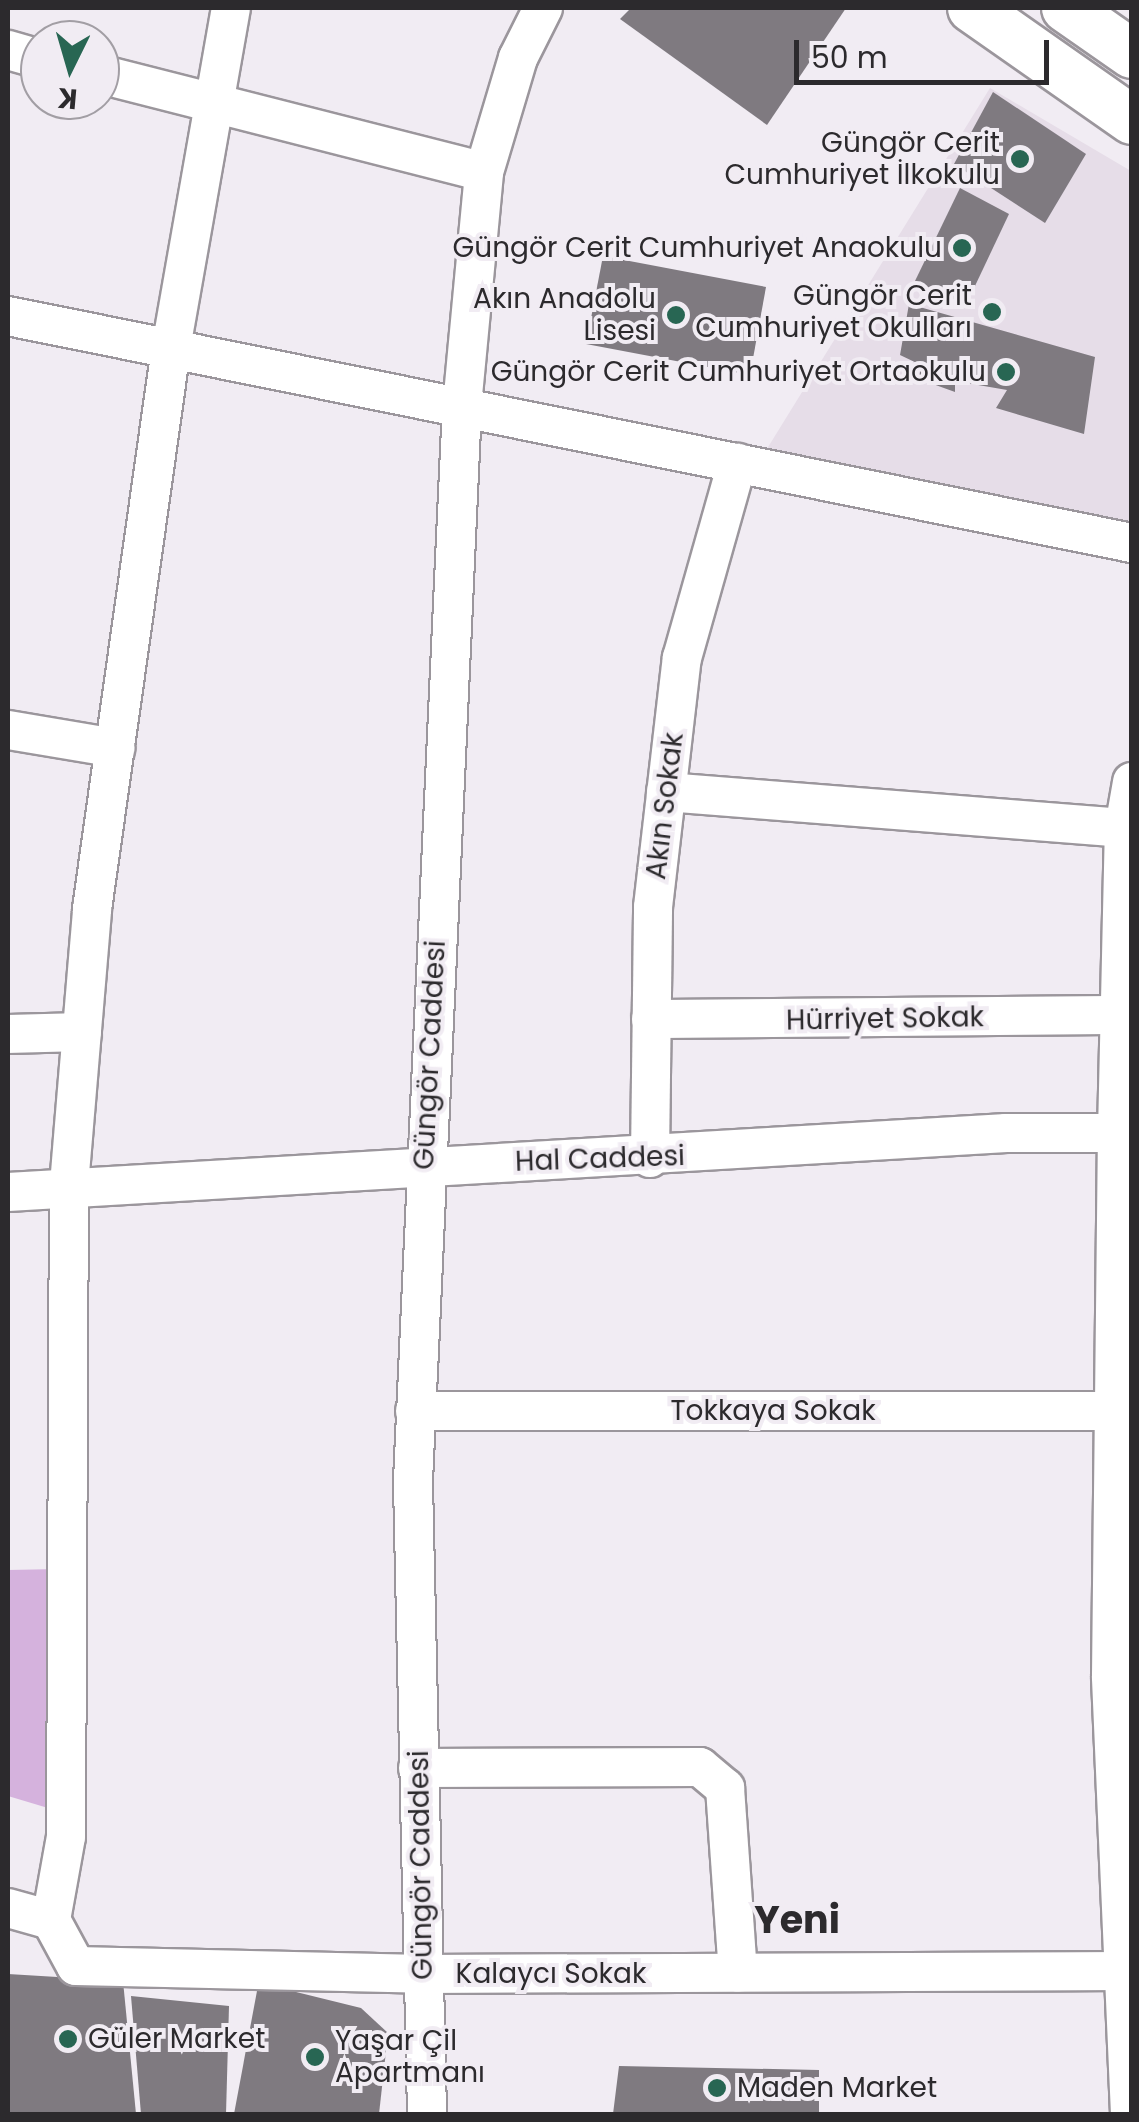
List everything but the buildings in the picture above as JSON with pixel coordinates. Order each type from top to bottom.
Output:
[{"type":"main road","points":[[972,8],[1132,120]]},
{"type":"main road","points":[[1066,8],[1132,54]]},
{"type":"street","points":[[8,1908],[51,1920],[66,1836],[69,1185],[82,1032],[115,748],[171,348],[231,8]]},
{"type":"street","name":"Güngör Caddesi","points":[[427,2114],[418,1768],[415,1411],[462,406],[484,172],[518,58],[543,8]]},
{"type":"street","points":[[120,79],[484,172]]},
{"type":"street","points":[[8,316],[1132,543]]},
{"type":"street","name":"Akın Sokak","points":[[650,1158],[652,907],[682,658],[738,462]]},
{"type":"street","points":[[8,730],[115,748]]},
{"type":"street","points":[[1130,2114],[1124,1971],[1124,1132],[1120,1015],[1132,782]]},
{"type":"street","points":[[666,792],[1128,829]]},
{"type":"street","name":"Hürriyet Sokak","points":[[651,1019],[1120,1015]]},
{"type":"street","points":[[8,1034],[82,1032]]},
{"type":"street","name":"Hal Caddesi","points":[[8,1192],[69,1185],[425,1166],[650,1158],[1006,1132],[1124,1132]]},
{"type":"street","name":"Tokkaya Sokak","points":[[415,1411],[1122,1411]]},
{"type":"street","points":[[418,1768],[700,1766],[725,1788],[738,1973]]},
{"type":"street","name":"Kalaycı Sokak","points":[[51,1920],[76,1966],[424,1974],[1124,1971]]},
{"type":"shaded area","name":"Güngör Cerit Cumhuriyet Okulları","points":[[990,88],[1131,171],[1131,526],[765,452]]},
{"type":"shaded area","points":[[59,1569],[48,1808],[8,1796],[8,1570]]},
{"type":"place","name":"Güngör Cerit Cumhuriyet İlkokulu","points":[[1020,159]]},
{"type":"place","name":"Güngör Cerit Cumhuriyet Anaokulu","points":[[962,248]]},
{"type":"place","name":"Güngör Cerit Cumhuriyet Okulları","points":[[992,312]]},
{"type":"place","name":"Akın Anadolu Lisesi","points":[[676,315]]},
{"type":"place","name":"Güngör Cerit Cumhuriyet Ortaokulu","points":[[1006,372]]},
{"type":"place","name":"Güler Market","points":[[68,2039]]},
{"type":"place","name":"Yaşar Çil Apartmanı","points":[[315,2057]]},
{"type":"place","name":"Maden Market","points":[[717,2088]]},
{"type":"district","name":"Yeni","points":[[797,1920]]}]
